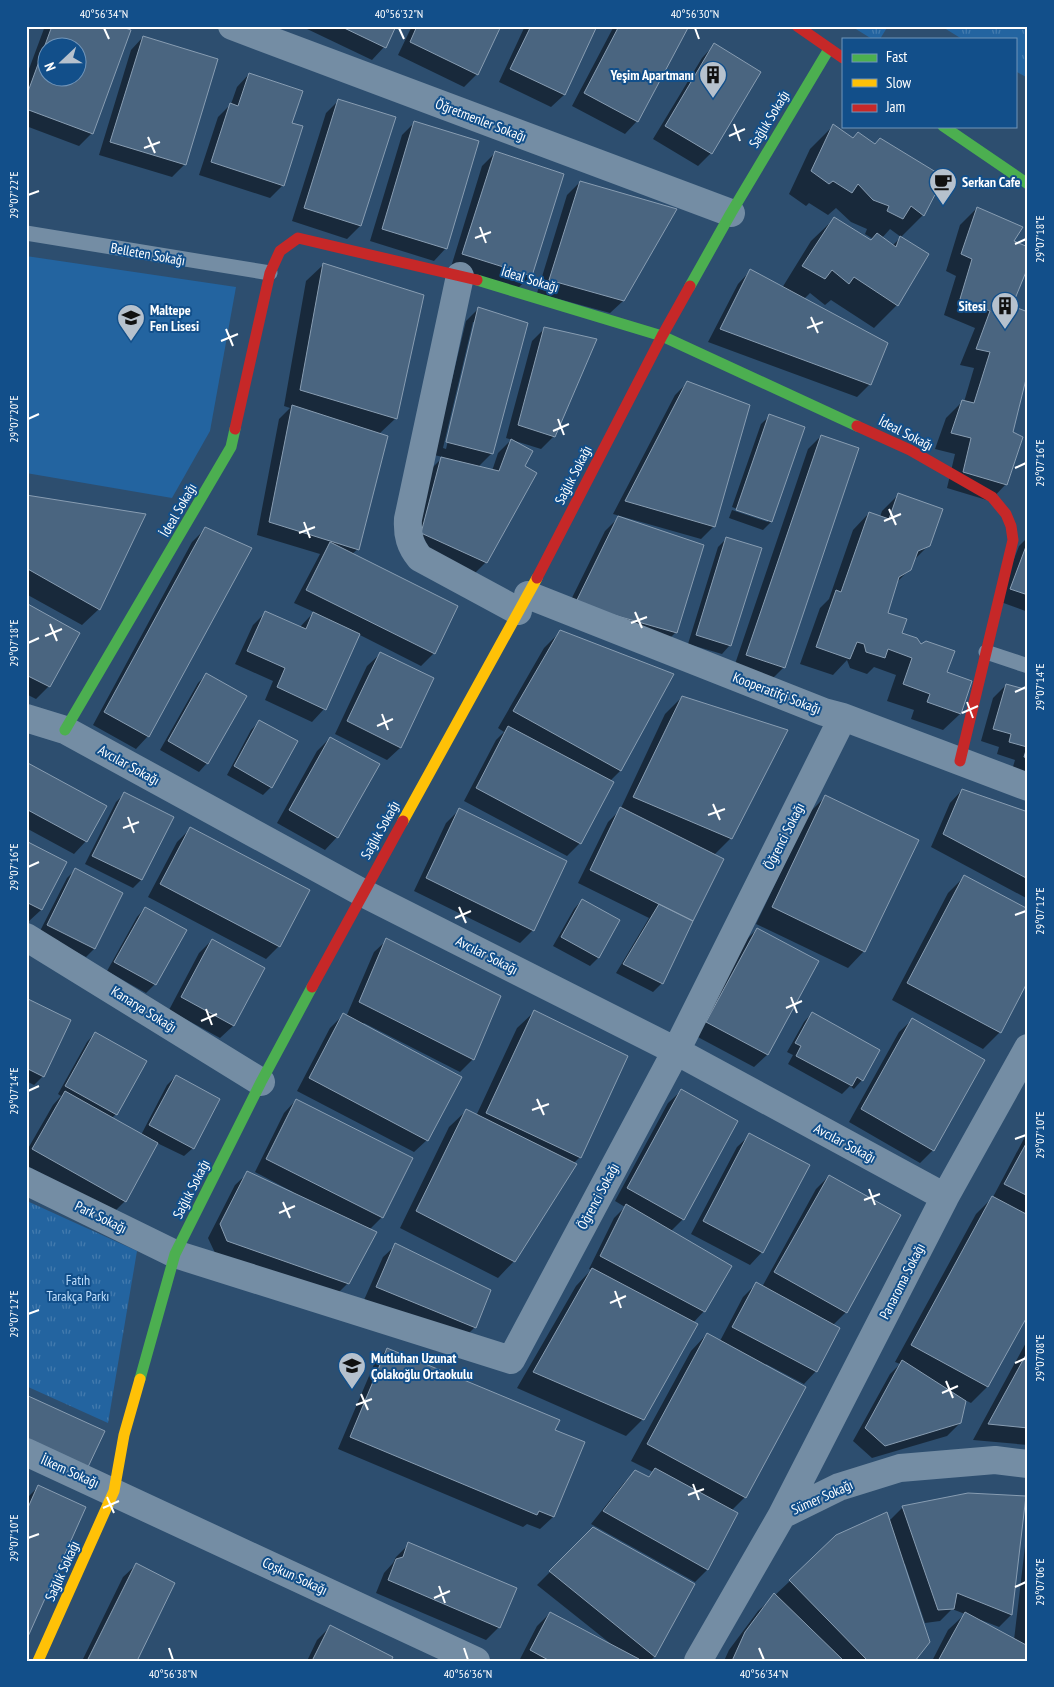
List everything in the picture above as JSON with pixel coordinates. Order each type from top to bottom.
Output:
[{"type":"street","name":"Öğretmenler Sokağı","points":[[232,26],[731,213]]},
{"type":"street","points":[[797,26],[842,57]]},
{"type":"street","name":"Sağlık Sokağı","points":[[38,1661],[114,1491],[124,1435],[175,1254],[262,1082],[363,893],[523,603],[662,336],[731,213],[829,49]]},
{"type":"street","points":[[946,128],[1028,184]]},
{"type":"street","name":"İdeal Sokağı","points":[[65,730],[231,448],[270,273],[280,251],[298,238],[487,282],[662,336],[910,450],[992,497],[1006,514],[1011,526],[1013,540],[960,761]]},
{"type":"street","name":"Kooperatifçi Sokağı","points":[[460,276],[408,520],[407,532],[411,545],[420,558],[523,603],[815,709],[843,717],[1028,787]]},
{"type":"street","name":"Öğrenci Sokağı","points":[[175,1254],[511,1360],[676,1051],[843,717]]},
{"type":"street","name":"Avcılar Sokağı","points":[[26,718],[65,730],[363,893],[676,1051],[945,1197]]},
{"type":"street","name":"Kanarya Sokağı","points":[[28,944],[262,1082]]},
{"type":"street","name":"Panaroma Sokağı","points":[[782,1515],[945,1197],[1025,1058]]},
{"type":"street","name":"Park Sokağı","points":[[26,1181],[175,1254]]},
{"type":"street","name":"İlkem Sokağı","points":[[26,1452],[114,1491]]},
{"type":"street","name":"Sümer Sokağı","points":[[698,1661],[782,1515],[839,1487],[900,1468],[995,1460],[1028,1464]]},
{"type":"street","name":"Coşkun Sokağı","points":[[114,1491],[476,1661]]},
{"type":"lane","name":"Belleten Sokağı","points":[[26,233],[270,273]]},
{"type":"lane","points":[[986,652],[1028,666]]},
{"type":"green space","points":[[851,26],[888,26],[881,38],[870,38]]},
{"type":"green space","points":[[941,26],[1028,26],[1028,78],[1016,72],[1016,38],[960,38]]},
{"type":"green space","name":"Maltepe Fen Lisesi","points":[[26,256],[236,287],[210,431],[172,498],[26,473]]},
{"type":"green space","name":"Fatıh Tarakça Parkı","points":[[27,1201],[137,1251],[108,1423],[26,1386]]},
{"type":"building","points":[[52,26],[120,26],[131,30],[93,134],[26,109],[26,97],[38,64],[38,88],[88,88],[88,38],[48,38]]},
{"type":"building","points":[[340,26],[396,26],[386,48]]},
{"type":"building","points":[[417,26],[501,26],[478,75],[410,42]]},
{"type":"building","points":[[531,26],[597,26],[565,95],[510,69]]},
{"type":"building","points":[[619,26],[689,26],[638,122],[584,93]]},
{"type":"building","points":[[143,36],[218,59],[186,165],[110,142]]},
{"type":"building","name":"Yeşim Apartmanı","points":[[714,43],[761,72],[712,154],[665,126]]},
{"type":"building","points":[[249,73],[303,91],[292,123],[303,126],[284,186],[211,162],[230,103],[238,106]]},
{"type":"building","points":[[338,99],[396,117],[361,226],[304,208]]},
{"type":"building","points":[[414,121],[479,141],[447,249],[382,229]]},
{"type":"building","points":[[833,124],[853,138],[858,132],[875,144],[880,138],[944,177],[924,216],[911,206],[903,219],[887,211],[889,206],[873,200],[858,184],[852,193],[833,181],[829,184],[811,171]]},
{"type":"building","points":[[495,151],[564,174],[532,276],[462,254]]},
{"type":"building","points":[[580,181],[677,209],[624,301],[549,280]]},
{"type":"building","name":"Sitesi","points":[[977,207],[1023,227],[1014,241],[1028,247],[1028,267],[1012,306],[1028,312],[1028,371],[1013,432],[1023,437],[1007,485],[963,472],[971,438],[951,433],[962,400],[974,403],[990,352],[976,349],[990,311],[960,299],[972,259],[961,254]]},
{"type":"building","points":[[834,217],[871,240],[877,233],[896,247],[900,236],[929,254],[898,306],[854,277],[849,284],[832,270],[825,279],[802,266]]},
{"type":"building","points":[[323,263],[424,295],[397,419],[300,390]]},
{"type":"building","points":[[750,269],[888,343],[871,385],[720,329]]},
{"type":"building","points":[[478,307],[528,323],[493,454],[446,442]]},
{"type":"building","points":[[544,327],[597,339],[555,437],[518,425]]},
{"type":"building","points":[[687,381],[750,405],[715,527],[625,501]]},
{"type":"building","points":[[292,405],[388,436],[359,550],[269,522]]},
{"type":"building","points":[[769,414],[805,427],[772,522],[736,510]]},
{"type":"building","points":[[821,435],[859,448],[785,668],[746,655]]},
{"type":"building","points":[[511,439],[533,451],[525,466],[537,473],[487,563],[421,533],[441,457],[499,471]]},
{"type":"building","points":[[898,493],[943,509],[930,546],[918,551],[911,570],[899,577],[888,613],[907,619],[902,633],[917,638],[921,644],[926,641],[955,651],[947,672],[972,681],[961,714],[927,702],[930,694],[903,684],[912,658],[888,649],[885,658],[866,652],[864,644],[857,642],[850,659],[816,647],[836,590],[841,592],[869,512],[889,519]]},
{"type":"building","points":[[26,495],[146,514],[100,610],[26,568]]},
{"type":"building","points":[[618,516],[704,545],[677,633],[575,604]]},
{"type":"building","points":[[205,527],[252,548],[149,737],[104,712]]},
{"type":"building","points":[[726,537],[762,548],[731,646],[696,635]]},
{"type":"building","points":[[1028,541],[1028,595],[1010,589]]},
{"type":"building","points":[[330,542],[458,606],[435,654],[306,590]]},
{"type":"building","points":[[26,603],[80,633],[50,687],[26,675]]},
{"type":"building","points":[[265,611],[306,629],[313,612],[360,634],[326,710],[277,687],[285,668],[247,651]]},
{"type":"building","points":[[560,630],[674,674],[621,771],[513,711]]},
{"type":"building","points":[[380,652],[434,678],[401,748],[347,721]]},
{"type":"building","points":[[206,673],[247,696],[208,764],[168,741]]},
{"type":"building","points":[[1006,684],[1028,690],[1028,758],[1024,757],[1027,747],[1009,742],[1011,734],[993,729]]},
{"type":"building","points":[[682,696],[788,730],[732,839],[633,797]]},
{"type":"building","points":[[259,720],[298,741],[272,788],[234,766]]},
{"type":"building","points":[[508,726],[614,782],[581,844],[476,788]]},
{"type":"building","points":[[330,737],[380,764],[338,838],[289,810]]},
{"type":"building","points":[[26,762],[107,806],[87,842],[26,809]]},
{"type":"building","points":[[962,789],[1028,812],[1028,879],[943,834]]},
{"type":"building","points":[[124,792],[174,817],[142,880],[92,856]]},
{"type":"building","points":[[825,795],[919,840],[865,952],[772,907]]},
{"type":"building","points":[[620,807],[724,859],[693,921],[590,870]]},
{"type":"building","points":[[459,808],[567,861],[534,931],[426,878]]},
{"type":"building","points":[[190,827],[310,890],[280,947],[160,884]]},
{"type":"building","points":[[26,841],[67,862],[42,910],[26,902]]},
{"type":"building","points":[[75,868],[123,893],[95,949],[47,925]]},
{"type":"building","points":[[964,875],[1028,909],[1028,981],[1001,1033],[907,983]]},
{"type":"building","points":[[582,899],[620,920],[599,958],[561,937]]},
{"type":"building","points":[[659,904],[693,921],[663,984],[623,964]]},
{"type":"building","points":[[145,907],[187,930],[156,985],[114,962]]},
{"type":"building","points":[[757,928],[819,961],[768,1055],[706,1022]]},
{"type":"building","points":[[386,938],[501,996],[474,1060],[359,1002]]},
{"type":"building","points":[[212,939],[265,968],[234,1026],[181,997]]},
{"type":"building","points":[[26,998],[71,1020],[44,1077],[26,1068]]},
{"type":"building","points":[[534,1010],[628,1056],[581,1158],[486,1113]]},
{"type":"building","points":[[812,1012],[880,1050],[863,1081],[857,1077],[852,1086],[796,1056],[801,1046],[795,1043]]},
{"type":"building","points":[[343,1013],[462,1077],[428,1141],[309,1078]]},
{"type":"building","points":[[912,1018],[985,1060],[934,1151],[861,1109]]},
{"type":"building","points":[[95,1032],[147,1061],[117,1115],[65,1086]]},
{"type":"building","points":[[176,1075],[220,1099],[194,1149],[149,1125]]},
{"type":"building","points":[[681,1089],[738,1121],[684,1220],[627,1188]]},
{"type":"building","points":[[65,1091],[158,1143],[126,1202],[32,1149]]},
{"type":"building","points":[[296,1099],[413,1158],[383,1218],[266,1159]]},
{"type":"building","points":[[466,1109],[577,1164],[515,1262],[416,1211]]},
{"type":"building","points":[[749,1133],[810,1165],[763,1253],[703,1221]]},
{"type":"building","points":[[1028,1140],[1028,1196],[1004,1184]]},
{"type":"building","points":[[247,1171],[377,1232],[349,1284],[227,1241],[220,1224]]},
{"type":"building","points":[[829,1175],[901,1215],[847,1313],[774,1272]]},
{"type":"building","points":[[992,1196],[1028,1215],[1028,1315],[988,1387],[911,1345]]},
{"type":"building","points":[[626,1204],[732,1266],[705,1312],[600,1256]]},
{"type":"building","points":[[395,1243],[491,1290],[476,1328],[376,1287]]},
{"type":"building","points":[[592,1268],[698,1324],[644,1420],[533,1372]]},
{"type":"building","points":[[756,1282],[840,1328],[817,1372],[732,1327]]},
{"type":"building","points":[[707,1333],[806,1387],[746,1498],[647,1444]]},
{"type":"building","points":[[387,1348],[560,1420],[555,1430],[585,1442],[554,1517],[539,1511],[537,1515],[350,1437]]},
{"type":"building","points":[[1028,1351],[1028,1428],[988,1424]]},
{"type":"building","points":[[902,1360],[966,1401],[961,1423],[885,1446],[865,1428]]},
{"type":"building","points":[[26,1395],[105,1431],[88,1467],[26,1438]]},
{"type":"building","points":[[655,1468],[738,1513],[708,1570],[603,1511],[635,1470],[649,1477]]},
{"type":"building","points":[[38,1485],[86,1507],[26,1641],[26,1512]]},
{"type":"building","points":[[968,1493],[1026,1496],[1012,1615],[957,1593],[954,1609],[938,1610],[902,1506]]},
{"type":"building","points":[[887,1512],[930,1642],[915,1661],[868,1661],[789,1580],[836,1535]]},
{"type":"building","points":[[593,1527],[695,1584],[655,1657],[549,1571]]},
{"type":"building","points":[[408,1542],[517,1588],[500,1628],[388,1580],[396,1559],[403,1557]]},
{"type":"building","points":[[136,1563],[175,1583],[137,1661],[87,1661]]},
{"type":"building","points":[[774,1593],[844,1661],[732,1661],[745,1632]]},
{"type":"building","points":[[550,1612],[639,1659],[638,1661],[550,1661],[530,1650]]},
{"type":"building","points":[[965,1612],[1028,1646],[1028,1661],[938,1661]]},
{"type":"building","points":[[330,1625],[393,1657],[391,1661],[312,1661]]},
{"type":"traffic: fast","points":[[690,286],[731,213],[829,49]]},
{"type":"traffic: fast","points":[[946,128],[1028,184]]},
{"type":"traffic: fast","points":[[477,280],[662,336],[857,426]]},
{"type":"traffic: fast","points":[[65,730],[231,447],[235,429]]},
{"type":"traffic: fast","points":[[140,1379],[175,1254],[261,1082],[312,987]]},
{"type":"traffic: slow","points":[[403,821],[537,578]]},
{"type":"traffic: slow","points":[[38,1661],[114,1491],[124,1435],[140,1379]]},
{"type":"traffic: jam","points":[[797,26],[842,57]]},
{"type":"traffic: jam","points":[[235,429],[270,273],[280,251],[298,238],[477,280]]},
{"type":"traffic: jam","points":[[537,578],[662,336],[690,286]]},
{"type":"traffic: jam","points":[[857,426],[910,450],[992,497],[1006,514],[1011,526],[1013,540],[960,761]]},
{"type":"traffic: jam","points":[[312,987],[403,821]]},
{"type":"place","name":"Yeşim Apartmanı","points":[[713,99]]},
{"type":"place","name":"Serkan Cafe","points":[[943,206]]},
{"type":"place","name":"Sitesi","points":[[1005,330]]},
{"type":"place","name":"Maltepe Fen Lisesi","points":[[131,342]]},
{"type":"place","name":"Mutluhan Uzunat Çolakoğlu Ortaokulu","points":[[352,1390]]}]
